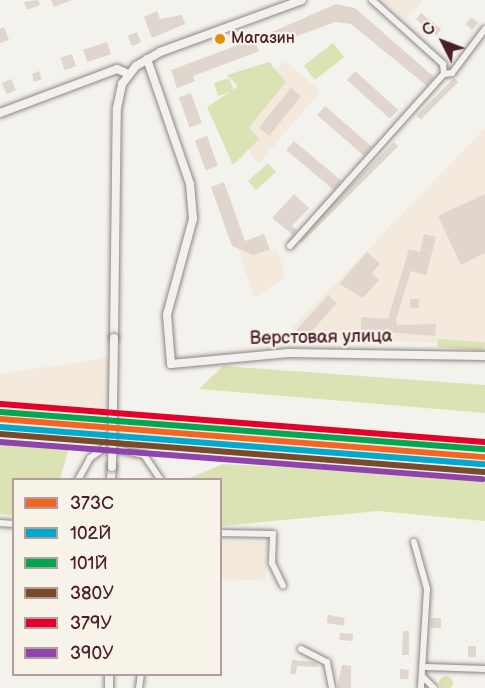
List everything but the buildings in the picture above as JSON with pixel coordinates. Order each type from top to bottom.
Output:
[{"type":"street","points":[[111,478],[117,108],[129,74],[147,58],[302,0]]},
{"type":"street","points":[[372,0],[443,64],[444,74]]},
{"type":"street","points":[[290,246],[444,74],[452,73],[485,29]]},
{"type":"street","name":"Верстовая улица","points":[[147,58],[190,184],[193,219],[166,315],[166,354],[176,366],[288,353],[485,356]]},
{"type":"street","points":[[0,113],[117,69],[129,74]]},
{"type":"street","points":[[79,478],[90,458],[106,447],[144,455],[159,478]]},
{"type":"street","points":[[222,533],[273,534],[272,564],[283,586]]},
{"type":"street","points":[[414,542],[427,589],[427,667],[421,688]]},
{"type":"street","points":[[301,649],[327,662],[332,688]]},
{"type":"street","points":[[427,667],[485,669]]},
{"type":"street","points":[[424,678],[434,688]]},
{"type":"shaded area","points":[[383,0],[423,0],[406,20]]},
{"type":"shaded area","points":[[286,62],[321,91],[258,164],[220,105]]},
{"type":"shaded area","points":[[485,128],[485,346],[359,339],[309,343],[292,328]]},
{"type":"shaded area","points":[[244,248],[254,255],[277,249],[286,277],[254,298],[239,250]]},
{"type":"shaded area","points":[[113,357],[112,415],[485,445],[485,467],[0,429],[0,374]]},
{"type":"shaded area","points":[[222,541],[267,543],[266,581],[222,579]]},
{"type":"green space","points":[[333,43],[344,57],[315,80],[304,66]]},
{"type":"green space","points":[[269,62],[286,82],[249,127],[259,139],[233,165],[207,107],[230,92],[218,96],[214,83],[229,78],[234,90],[238,86],[227,75]]},
{"type":"green space","points":[[268,163],[276,172],[256,190],[248,181]]},
{"type":"green space","points":[[438,339],[485,342],[484,350],[437,347]]},
{"type":"green space","points":[[223,366],[485,385],[485,413],[199,389]]},
{"type":"green space","points":[[0,442],[69,448],[60,478],[12,478],[12,515],[0,514]]},
{"type":"green space","points":[[223,464],[485,477],[485,521],[378,511],[222,526],[222,478],[189,478]]},
{"type":"green space","points":[[446,676],[452,680],[451,688],[441,688],[439,683],[441,678]]},
{"type":"transit line","name":"379У","points":[[1,404],[485,442]]},
{"type":"transit line","name":"101Й","points":[[1,412],[485,449]]},
{"type":"transit line","name":"373C","points":[[0,419],[485,457]]},
{"type":"transit line","name":"102Й","points":[[0,427],[484,464]]},
{"type":"transit line","name":"380У","points":[[0,434],[484,472]]},
{"type":"transit line","name":"390У","points":[[0,442],[483,479]]},
{"type":"place","name":"Магазин","points":[[220,39]]}]
